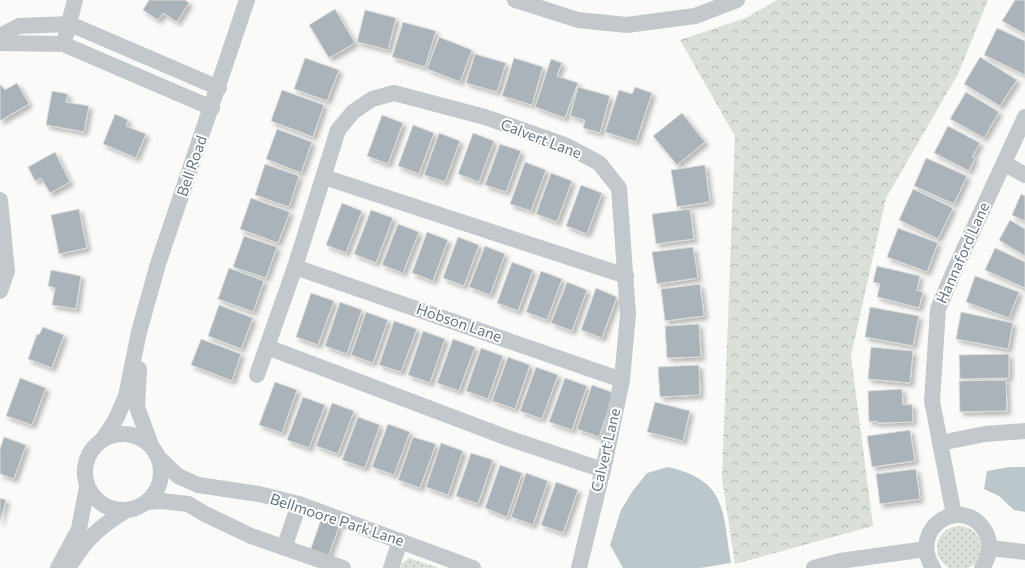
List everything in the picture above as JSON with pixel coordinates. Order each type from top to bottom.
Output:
[{"type":"street","points":[[64,44],[70,24],[74,0]]},
{"type":"street","name":"Bell Road","points":[[58,568],[79,529],[87,487],[84,469],[90,451],[103,439],[116,419],[126,396],[138,332],[158,264],[219,88],[247,0]]},
{"type":"street","points":[[515,0],[578,20],[627,25],[695,16],[737,0]]},
{"type":"street","points":[[0,36],[19,26],[70,24],[219,88]]},
{"type":"street","points":[[0,43],[64,44],[134,76],[212,108]]},
{"type":"street","points":[[134,76],[144,56]]},
{"type":"street","name":"Calvert Lane","points":[[257,375],[295,267],[338,130],[353,112],[372,99],[394,93],[484,117],[565,145],[599,163],[619,188],[628,314],[622,380],[603,470],[579,568]]},
{"type":"street","name":"Hannaford Lane","points":[[954,515],[932,401],[938,309],[1025,117]]},
{"type":"street","points":[[1004,163],[1025,175]]},
{"type":"street","points":[[324,177],[626,276]]},
{"type":"street","points":[[0,200],[7,271],[0,292]]},
{"type":"street","name":"Hobson Lane","points":[[295,267],[622,380]]},
{"type":"street","name":"Bell Road","points":[[138,332],[137,407],[162,474],[158,489],[148,502]]},
{"type":"street","points":[[267,347],[508,438],[603,470]]},
{"type":"street","points":[[940,443],[985,434],[1025,431]]},
{"type":"street","points":[[103,439],[128,434],[155,452]]},
{"type":"street","name":"Bellmoore Park Lane","points":[[155,452],[178,476],[198,485],[259,494],[299,504],[473,568]]},
{"type":"street","points":[[87,487],[102,505],[125,511]]},
{"type":"street","points":[[68,568],[84,544],[99,528],[125,511],[148,502],[162,500],[188,504],[205,514],[251,536],[343,568]]},
{"type":"street","points":[[284,548],[299,504]]},
{"type":"street","points":[[933,568],[928,560],[926,539],[930,530],[941,520],[954,515],[965,516],[975,520],[983,528],[988,537],[990,548],[988,558],[982,568]]},
{"type":"street","points":[[391,568],[400,541]]},
{"type":"street","points":[[990,548],[1025,552]]},
{"type":"street","points":[[814,568],[840,562],[926,549]]},
{"type":"green space","points":[[777,0],[988,0],[958,74],[886,198],[851,356],[873,526],[735,564],[722,478],[735,136],[680,40],[746,18]]},
{"type":"green space","points":[[955,526],[963,526],[975,532],[981,544],[981,552],[975,564],[963,570],[955,570],[943,564],[937,552],[937,544],[943,532]]},
{"type":"green space","points":[[409,558],[439,568],[400,568],[401,564]]},
{"type":"shaded area","points":[[668,467],[688,473],[702,481],[712,490],[719,501],[723,513],[731,563],[700,568],[623,568],[610,545],[621,510],[632,492],[647,473]]},
{"type":"shaded area","points":[[1010,467],[1025,467],[1025,512],[1014,510],[999,496],[984,489],[987,471]]},
{"type":"building","points":[[149,0],[185,0],[189,3],[177,22],[163,13],[158,20],[143,10]]},
{"type":"building","points":[[1015,0],[1025,0],[1025,34],[1002,21]]},
{"type":"building","points":[[335,9],[355,43],[329,58],[309,25]]},
{"type":"building","points":[[365,10],[396,18],[388,50],[357,42]]},
{"type":"building","points":[[403,22],[436,31],[425,67],[392,57]]},
{"type":"building","points":[[997,28],[1025,41],[1025,75],[984,55]]},
{"type":"building","points":[[439,37],[472,50],[460,82],[427,69]]},
{"type":"building","points":[[475,54],[506,63],[497,92],[466,83]]},
{"type":"building","points":[[980,57],[1017,80],[1000,106],[964,84]]},
{"type":"building","points":[[305,58],[339,70],[327,101],[294,89]]},
{"type":"building","points":[[514,58],[543,67],[532,105],[502,96]]},
{"type":"building","points":[[551,59],[562,63],[557,76],[578,83],[565,118],[535,107]]},
{"type":"building","points":[[17,83],[29,104],[0,121],[0,84],[5,90]]},
{"type":"building","points":[[578,87],[610,96],[600,133],[583,128],[585,120],[570,116]]},
{"type":"building","points":[[635,87],[652,93],[636,142],[605,132],[619,90],[632,94]]},
{"type":"building","points":[[282,90],[324,105],[313,137],[271,121]]},
{"type":"building","points":[[52,91],[68,94],[66,102],[89,106],[84,132],[46,125]]},
{"type":"building","points":[[966,92],[999,112],[984,138],[950,119]]},
{"type":"building","points":[[682,113],[705,142],[677,165],[653,136]]},
{"type":"building","points":[[115,114],[128,120],[126,126],[146,134],[136,158],[103,144]]},
{"type":"building","points":[[382,115],[403,123],[388,164],[367,156]]},
{"type":"building","points":[[413,125],[434,133],[419,174],[398,166]]},
{"type":"building","points":[[948,126],[980,143],[972,157],[975,158],[969,171],[934,153]]},
{"type":"building","points":[[277,129],[312,142],[301,173],[266,159]]},
{"type":"building","points":[[439,133],[460,141],[445,182],[424,175]]},
{"type":"building","points":[[473,133],[494,141],[479,182],[458,174]]},
{"type":"building","points":[[500,144],[521,151],[506,192],[485,185]]},
{"type":"building","points":[[55,152],[70,182],[50,193],[41,178],[35,181],[28,167]]},
{"type":"building","points":[[926,158],[967,176],[954,204],[914,186]]},
{"type":"building","points":[[525,162],[546,170],[531,211],[510,204]]},
{"type":"building","points":[[265,164],[299,176],[289,207],[255,195]]},
{"type":"building","points":[[705,165],[710,202],[677,207],[671,170]]},
{"type":"building","points":[[551,173],[572,181],[557,222],[536,214]]},
{"type":"building","points":[[581,185],[602,193],[587,234],[566,226]]},
{"type":"building","points":[[913,189],[953,208],[938,239],[899,220]]},
{"type":"building","points":[[1021,194],[1025,196],[1025,221],[1012,215]]},
{"type":"building","points":[[251,198],[290,212],[278,243],[240,229]]},
{"type":"building","points":[[342,203],[362,211],[346,253],[326,245]]},
{"type":"building","points":[[79,209],[87,248],[59,254],[51,215]]},
{"type":"building","points":[[690,209],[694,239],[656,244],[652,214]]},
{"type":"building","points":[[371,210],[393,218],[376,263],[354,254]]},
{"type":"building","points":[[1010,220],[1025,229],[1025,256],[999,240]]},
{"type":"building","points":[[398,224],[419,232],[403,273],[382,265]]},
{"type":"building","points":[[898,228],[938,243],[927,272],[887,257]]},
{"type":"building","points":[[427,232],[448,240],[433,281],[412,273]]},
{"type":"building","points":[[244,236],[277,247],[266,278],[233,267]]},
{"type":"building","points":[[458,237],[479,245],[464,286],[443,278]]},
{"type":"building","points":[[485,246],[505,254],[490,295],[469,287]]},
{"type":"building","points":[[693,247],[698,278],[657,284],[652,252]]},
{"type":"building","points":[[995,248],[1025,262],[1025,288],[985,270]]},
{"type":"building","points":[[512,262],[533,270],[518,311],[497,303]]},
{"type":"building","points":[[877,266],[920,276],[917,290],[923,292],[919,308],[877,297],[880,284],[873,282]]},
{"type":"building","points":[[229,268],[264,281],[253,312],[218,299]]},
{"type":"building","points":[[51,270],[81,276],[76,309],[52,305],[55,288],[48,286]]},
{"type":"building","points":[[541,271],[562,279],[547,320],[526,312]]},
{"type":"building","points":[[975,276],[1019,292],[1009,318],[966,302]]},
{"type":"building","points":[[567,282],[587,290],[572,331],[551,323]]},
{"type":"building","points":[[700,284],[704,316],[665,321],[661,289]]},
{"type":"building","points":[[596,288],[617,297],[602,338],[581,330]]},
{"type":"building","points":[[311,293],[334,301],[318,345],[296,337]]},
{"type":"building","points":[[340,302],[362,310],[347,354],[325,346]]},
{"type":"building","points":[[219,305],[253,318],[241,349],[208,336]]},
{"type":"building","points":[[870,307],[919,316],[913,346],[865,337]]},
{"type":"building","points":[[366,312],[388,320],[373,363],[351,355]]},
{"type":"building","points":[[961,312],[1013,323],[1008,349],[956,339]]},
{"type":"building","points":[[394,321],[417,329],[401,372],[379,365]]},
{"type":"building","points":[[699,324],[701,357],[667,358],[665,326]]},
{"type":"building","points":[[43,327],[64,335],[52,368],[28,359],[37,334],[39,335]]},
{"type":"building","points":[[423,331],[445,339],[430,383],[408,375]]},
{"type":"building","points":[[201,339],[241,354],[232,381],[191,365]]},
{"type":"building","points":[[453,339],[475,347],[459,391],[437,383]]},
{"type":"building","points":[[871,347],[913,351],[910,383],[868,379]]},
{"type":"building","points":[[481,348],[503,356],[488,399],[466,391]]},
{"type":"building","points":[[1009,354],[1009,378],[960,379],[959,355]]},
{"type":"building","points":[[508,357],[530,365],[515,409],[492,401]]},
{"type":"building","points":[[699,365],[700,395],[660,397],[658,367]]},
{"type":"building","points":[[536,367],[558,375],[542,419],[520,411]]},
{"type":"building","points":[[20,378],[46,388],[32,425],[6,416]]},
{"type":"building","points":[[565,378],[587,386],[572,430],[549,422]]},
{"type":"building","points":[[1006,380],[1007,411],[960,412],[959,381]]},
{"type":"building","points":[[275,382],[297,390],[282,433],[259,425]]},
{"type":"building","points":[[592,385],[614,393],[599,437],[577,429]]},
{"type":"building","points":[[902,389],[903,405],[912,404],[913,422],[869,422],[868,391]]},
{"type":"building","points":[[303,397],[325,405],[309,448],[287,440]]},
{"type":"building","points":[[655,402],[690,411],[683,441],[647,432]]},
{"type":"building","points":[[332,403],[354,411],[338,454],[316,446]]},
{"type":"building","points":[[358,417],[380,425],[365,468],[342,460]]},
{"type":"building","points":[[388,424],[410,432],[394,475],[372,467]]},
{"type":"building","points":[[910,430],[915,461],[872,467],[867,436]]},
{"type":"building","points":[[4,437],[26,445],[14,479],[0,474],[0,449]]},
{"type":"building","points":[[413,437],[436,444],[420,488],[398,480]]},
{"type":"building","points":[[441,443],[463,451],[448,495],[426,487]]},
{"type":"building","points":[[471,453],[493,460],[478,504],[456,496]]},
{"type":"building","points":[[500,465],[522,473],[507,517],[485,508]]},
{"type":"building","points":[[916,469],[920,499],[880,504],[876,474]]},
{"type":"building","points":[[526,473],[548,481],[533,525],[511,517]]},
{"type":"building","points":[[556,482],[578,490],[563,533],[541,525]]},
{"type":"building","points":[[0,498],[6,500],[0,522]]},
{"type":"building","points":[[322,517],[340,524],[327,560],[309,554]]}]
